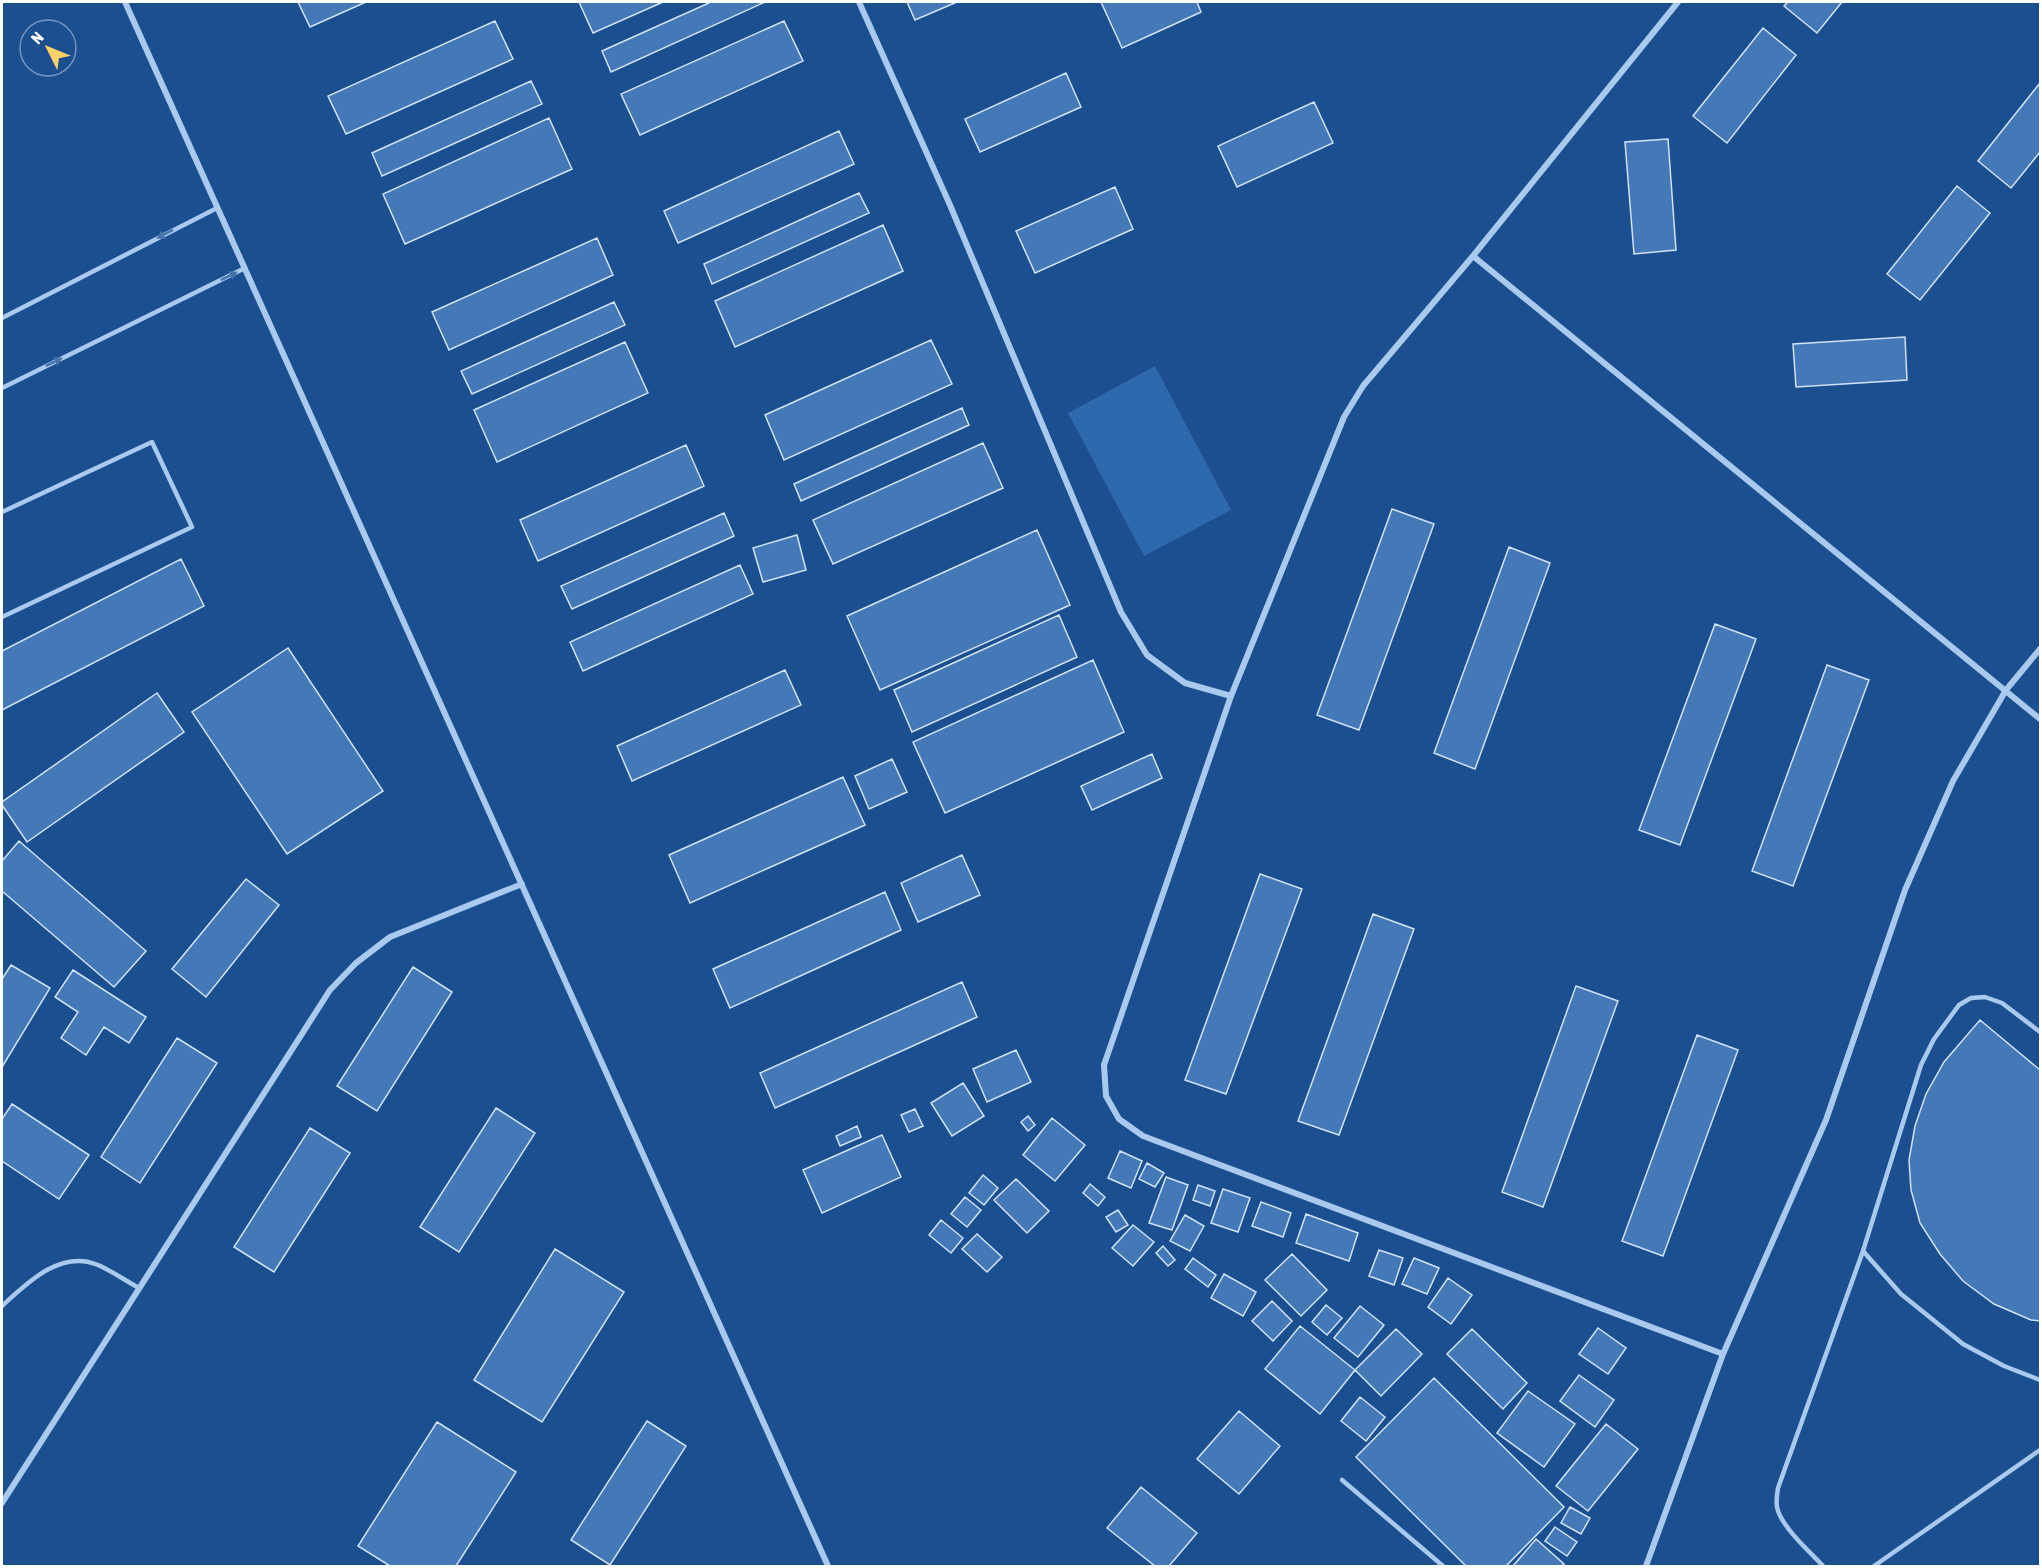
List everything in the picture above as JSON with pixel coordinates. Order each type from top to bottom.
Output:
[{"type":"street","points":[[124,2],[828,1566]]},
{"type":"street","points":[[859,2],[950,205],[1121,612],[1147,655],[1185,683],[1231,696]]},
{"type":"street","points":[[1678,2],[1473,256],[1363,386],[1344,417],[1231,696],[1104,1065],[1106,1096],[1119,1119],[1143,1136],[1723,1354]]},
{"type":"street","points":[[1473,256],[2040,719]]},
{"type":"street","points":[[1647,1566],[1723,1354],[1826,1120],[1905,890],[1953,780],[2006,690],[2040,649]]},
{"type":"street","points":[[2,1503],[336,983],[356,963],[390,937],[522,884]]},
{"type":"lane","points":[[2,318],[217,208]]},
{"type":"lane","points":[[2,388],[245,268]]},
{"type":"lane","points":[[2,510],[152,441],[192,527],[2,617]]},
{"type":"lane","points":[[1822,1566],[1785,1524],[1778,1512],[1776,1500],[1782,1477],[1863,1251],[1921,1065],[1945,1021],[1959,1005],[1971,998],[1985,997],[2002,1003],[2040,1032]]},
{"type":"lane","points":[[1863,1251],[1901,1294],[1963,1344],[2004,1366],[2040,1380]]},
{"type":"lane","points":[[2,1306],[30,1281],[52,1267],[79,1260],[98,1265],[139,1288]]},
{"type":"lane","points":[[1874,1566],[2040,1450]]},
{"type":"lane","points":[[1342,1480],[1443,1566]]},
{"type":"shaded area","points":[[1155,366],[1231,510],[1144,556],[1068,413]]},
{"type":"building","points":[[298,2],[366,2],[310,27]]},
{"type":"building","points":[[579,2],[663,2],[593,33]]},
{"type":"building","points":[[711,2],[765,2],[611,72],[602,51]]},
{"type":"building","points":[[907,2],[957,2],[915,20]]},
{"type":"building","points":[[1101,2],[1197,2],[1201,12],[1122,48]]},
{"type":"building","points":[[1788,2],[1842,2],[1817,33],[1784,6]]},
{"type":"building","points":[[495,21],[513,59],[346,134],[328,96]]},
{"type":"building","points":[[784,21],[803,61],[640,135],[621,94]]},
{"type":"building","points":[[1763,28],[1796,55],[1727,143],[1693,116]]},
{"type":"building","points":[[1066,73],[1081,107],[980,152],[965,119]]},
{"type":"building","points":[[531,81],[542,104],[382,176],[372,153]]},
{"type":"building","points":[[2040,83],[2040,152],[2011,188],[1978,161]]},
{"type":"building","points":[[1314,102],[1333,143],[1237,187],[1218,146]]},
{"type":"building","points":[[549,118],[572,169],[405,244],[383,194]]},
{"type":"building","points":[[839,131],[854,164],[678,243],[664,211]]},
{"type":"building","points":[[1668,139],[1676,250],[1634,254],[1625,142]]},
{"type":"building","points":[[1957,186],[1990,213],[1920,300],[1887,274]]},
{"type":"building","points":[[1115,187],[1133,229],[1035,273],[1016,231]]},
{"type":"building","points":[[859,193],[869,213],[712,284],[704,264]]},
{"type":"building","points":[[883,225],[903,271],[735,347],[715,301]]},
{"type":"building","points":[[597,238],[613,275],[449,350],[432,312]]},
{"type":"building","points":[[614,302],[625,325],[472,394],[461,371]]},
{"type":"building","points":[[1905,337],[1907,380],[1796,387],[1793,344]]},
{"type":"building","points":[[931,340],[952,384],[784,460],[765,415]]},
{"type":"building","points":[[625,342],[648,393],[497,462],[474,410]]},
{"type":"building","points":[[962,408],[969,425],[801,501],[794,484]]},
{"type":"building","points":[[983,443],[1003,488],[833,564],[813,520]]},
{"type":"building","points":[[686,445],[704,486],[538,561],[520,520]]},
{"type":"building","points":[[1392,509],[1434,524],[1359,730],[1317,715]]},
{"type":"building","points":[[724,513],[734,536],[572,609],[561,586]]},
{"type":"building","points":[[1037,530],[1070,605],[880,690],[847,616]]},
{"type":"building","points":[[797,535],[806,570],[763,582],[753,548]]},
{"type":"building","points":[[1509,547],[1550,563],[1475,769],[1434,753]]},
{"type":"building","points":[[181,559],[204,606],[2,710],[2,651]]},
{"type":"building","points":[[740,565],[753,594],[583,671],[570,642]]},
{"type":"building","points":[[1059,615],[1077,657],[912,732],[894,690]]},
{"type":"building","points":[[1715,624],[1756,639],[1680,845],[1639,830]]},
{"type":"building","points":[[288,648],[383,791],[287,854],[192,712]]},
{"type":"building","points":[[1093,660],[1124,732],[945,813],[913,742]]},
{"type":"building","points":[[1827,665],[1869,680],[1793,886],[1752,871]]},
{"type":"building","points":[[785,670],[801,705],[632,781],[617,746]]},
{"type":"building","points":[[157,693],[184,732],[27,842],[2,802]]},
{"type":"building","points":[[1152,754],[1162,778],[1092,810],[1081,786]]},
{"type":"building","points":[[892,759],[907,792],[869,809],[855,776]]},
{"type":"building","points":[[843,777],[865,825],[690,903],[669,855]]},
{"type":"building","points":[[19,841],[146,951],[114,987],[2,891],[2,861]]},
{"type":"building","points":[[962,855],[980,895],[918,922],[901,883]]},
{"type":"building","points":[[1260,874],[1302,889],[1226,1094],[1185,1080]]},
{"type":"building","points":[[246,879],[279,905],[206,997],[172,969]]},
{"type":"building","points":[[885,892],[901,930],[730,1008],[713,969]]},
{"type":"building","points":[[1373,914],[1414,929],[1339,1135],[1298,1121]]},
{"type":"building","points":[[11,965],[50,988],[2,1067],[2,979]]},
{"type":"building","points":[[413,967],[452,992],[377,1111],[337,1086]]},
{"type":"building","points":[[73,970],[146,1017],[129,1043],[104,1027],[86,1055],[61,1038],[78,1012],[55,997]]},
{"type":"building","points":[[962,982],[977,1017],[775,1108],[760,1073]]},
{"type":"building","points":[[1576,986],[1618,1001],[1543,1207],[1502,1192]]},
{"type":"building","points":[[1980,1020],[2040,1070],[2040,1321],[2031,1320],[1994,1304],[1963,1281],[1940,1254],[1920,1223],[1911,1190],[1909,1160],[1915,1126],[1926,1094],[1944,1062]]},
{"type":"building","points":[[1697,1035],[1738,1050],[1663,1256],[1622,1241]]},
{"type":"building","points":[[177,1038],[217,1063],[140,1183],[101,1157]]},
{"type":"building","points":[[1016,1050],[1031,1082],[987,1102],[973,1069]]},
{"type":"building","points":[[963,1083],[984,1116],[952,1136],[931,1103]]},
{"type":"building","points":[[12,1104],[89,1155],[59,1199],[2,1161],[2,1119]]},
{"type":"building","points":[[496,1108],[535,1133],[459,1252],[420,1227]]},
{"type":"building","points":[[915,1109],[923,1126],[909,1132],[901,1115]]},
{"type":"building","points":[[1028,1116],[1035,1125],[1028,1131],[1021,1122]]},
{"type":"building","points":[[1052,1118],[1085,1145],[1055,1181],[1023,1155]]},
{"type":"building","points":[[857,1126],[861,1137],[840,1146],[836,1136]]},
{"type":"building","points":[[310,1128],[350,1153],[274,1272],[234,1247]]},
{"type":"building","points":[[882,1135],[901,1177],[822,1213],[803,1170]]},
{"type":"building","points":[[1120,1151],[1142,1161],[1131,1188],[1108,1178]]},
{"type":"building","points":[[1147,1163],[1164,1173],[1155,1187],[1139,1179]]},
{"type":"building","points":[[983,1175],[998,1188],[984,1205],[969,1193]]},
{"type":"building","points":[[1166,1177],[1188,1185],[1172,1230],[1149,1223]]},
{"type":"building","points":[[1016,1179],[1049,1211],[1027,1233],[994,1200]]},
{"type":"building","points":[[1090,1184],[1105,1197],[1098,1206],[1083,1193]]},
{"type":"building","points":[[1198,1185],[1215,1191],[1210,1206],[1193,1200]]},
{"type":"building","points":[[1223,1189],[1250,1198],[1238,1232],[1211,1223]]},
{"type":"building","points":[[965,1197],[981,1210],[967,1227],[951,1214]]},
{"type":"building","points":[[1261,1202],[1291,1213],[1283,1237],[1252,1226]]},
{"type":"building","points":[[1118,1210],[1128,1225],[1116,1232],[1106,1217]]},
{"type":"building","points":[[1306,1214],[1358,1233],[1349,1261],[1296,1243]]},
{"type":"building","points":[[1185,1215],[1204,1226],[1190,1251],[1170,1241]]},
{"type":"building","points":[[941,1220],[963,1238],[951,1253],[929,1235]]},
{"type":"building","points":[[1133,1225],[1154,1242],[1133,1266],[1112,1248]]},
{"type":"building","points":[[977,1234],[1002,1257],[987,1272],[962,1249]]},
{"type":"building","points":[[1163,1246],[1175,1260],[1168,1266],[1156,1253]]},
{"type":"building","points":[[555,1249],[624,1292],[542,1422],[474,1380]]},
{"type":"building","points":[[1379,1250],[1403,1258],[1394,1285],[1369,1276]]},
{"type":"building","points":[[1292,1254],[1327,1290],[1301,1316],[1265,1280]]},
{"type":"building","points":[[1193,1258],[1216,1275],[1208,1287],[1185,1269]]},
{"type":"building","points":[[1414,1258],[1439,1268],[1427,1294],[1402,1284]]},
{"type":"building","points":[[1224,1274],[1256,1292],[1243,1316],[1211,1298]]},
{"type":"building","points":[[1448,1278],[1472,1295],[1451,1324],[1428,1307]]},
{"type":"building","points":[[1272,1301],[1292,1321],[1273,1341],[1252,1321]]},
{"type":"building","points":[[1326,1305],[1342,1318],[1327,1335],[1312,1322]]},
{"type":"building","points":[[1360,1306],[1384,1325],[1358,1357],[1334,1338]]},
{"type":"building","points":[[1300,1326],[1355,1370],[1320,1414],[1265,1369]]},
{"type":"building","points":[[1598,1328],[1626,1348],[1608,1374],[1579,1354]]},
{"type":"building","points":[[1396,1329],[1422,1354],[1381,1396],[1355,1370]]},
{"type":"building","points":[[1472,1329],[1527,1383],[1503,1409],[1447,1354]]},
{"type":"building","points":[[1579,1375],[1614,1400],[1595,1427],[1560,1401]]},
{"type":"building","points":[[1434,1378],[1564,1507],[1506,1566],[1466,1566],[1356,1457]]},
{"type":"building","points":[[1528,1391],[1575,1424],[1544,1467],[1497,1433]]},
{"type":"building","points":[[1360,1397],[1385,1417],[1366,1441],[1341,1421]]},
{"type":"building","points":[[1239,1411],[1280,1446],[1239,1494],[1197,1459]]},
{"type":"building","points":[[647,1421],[686,1446],[610,1565],[571,1540]]},
{"type":"building","points":[[437,1422],[516,1472],[456,1566],[390,1566],[358,1546]]},
{"type":"building","points":[[1606,1424],[1638,1449],[1588,1511],[1556,1486]]},
{"type":"building","points":[[1141,1487],[1197,1533],[1169,1566],[1155,1566],[1107,1528]]},
{"type":"building","points":[[1570,1507],[1590,1518],[1581,1534],[1561,1523]]},
{"type":"building","points":[[1555,1527],[1577,1542],[1567,1556],[1545,1541]]},
{"type":"building","points":[[1536,1539],[1564,1564],[1561,1566],[1513,1566]]}]
